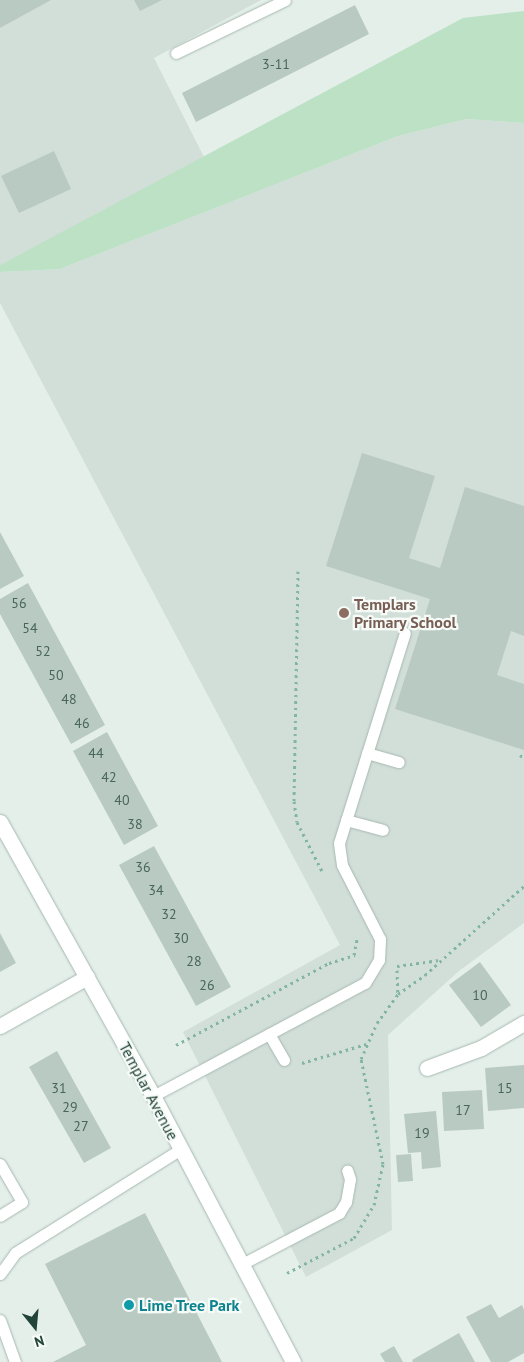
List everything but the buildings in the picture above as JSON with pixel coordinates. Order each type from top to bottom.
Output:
[{"type":"street","name":"Templar Avenue","points":[[0,822],[153,1096],[293,1362]]},
{"type":"street","points":[[0,1026],[87,977]]},
{"type":"street","points":[[427,1068],[481,1048],[524,1023]]},
{"type":"lane","points":[[176,53],[285,0]]},
{"type":"lane","points":[[153,1096],[364,983],[379,960],[380,939],[342,865],[339,843],[405,634]]},
{"type":"lane","points":[[367,753],[400,762]]},
{"type":"lane","points":[[346,820],[383,830]]},
{"type":"lane","points":[[269,1034],[284,1060]]},
{"type":"lane","points":[[0,1274],[15,1254],[181,1149]]},
{"type":"lane","points":[[0,1164],[22,1202],[0,1216]]},
{"type":"lane","points":[[242,1264],[339,1212],[346,1202],[350,1179],[347,1170]]},
{"type":"lane","points":[[0,1320],[14,1362]]},
{"type":"path","points":[[298,571],[294,802],[297,822],[327,881]]},
{"type":"path","points":[[520,754],[524,758]]},
{"type":"path","points":[[518,895],[524,886]]},
{"type":"path","points":[[287,1273],[354,1238],[374,1205],[383,1164],[362,1080],[366,1044],[398,994],[524,892]]},
{"type":"path","points":[[353,931],[357,940],[354,955]]},
{"type":"path","points":[[176,1045],[329,963],[354,955],[379,960],[397,967],[442,959]]},
{"type":"path","points":[[397,967],[398,994]]},
{"type":"path","points":[[296,1065],[366,1044]]},
{"type":"shaded area","points":[[0,0],[261,0],[154,58],[205,159],[0,265]]},
{"type":"shaded area","name":"Templars Primary School","points":[[466,119],[524,123],[524,923],[459,971],[388,1035],[392,1230],[306,1277],[183,1032],[340,945],[0,303],[0,272],[60,269],[398,136]]},
{"type":"green space","points":[[524,11],[524,123],[466,119],[398,136],[60,269],[0,272],[0,265],[463,18]]},
{"type":"place","name":"Templars Primary School","points":[[344,613]]},
{"type":"place","name":"Lime Tree Park","points":[[129,1305]]}]
